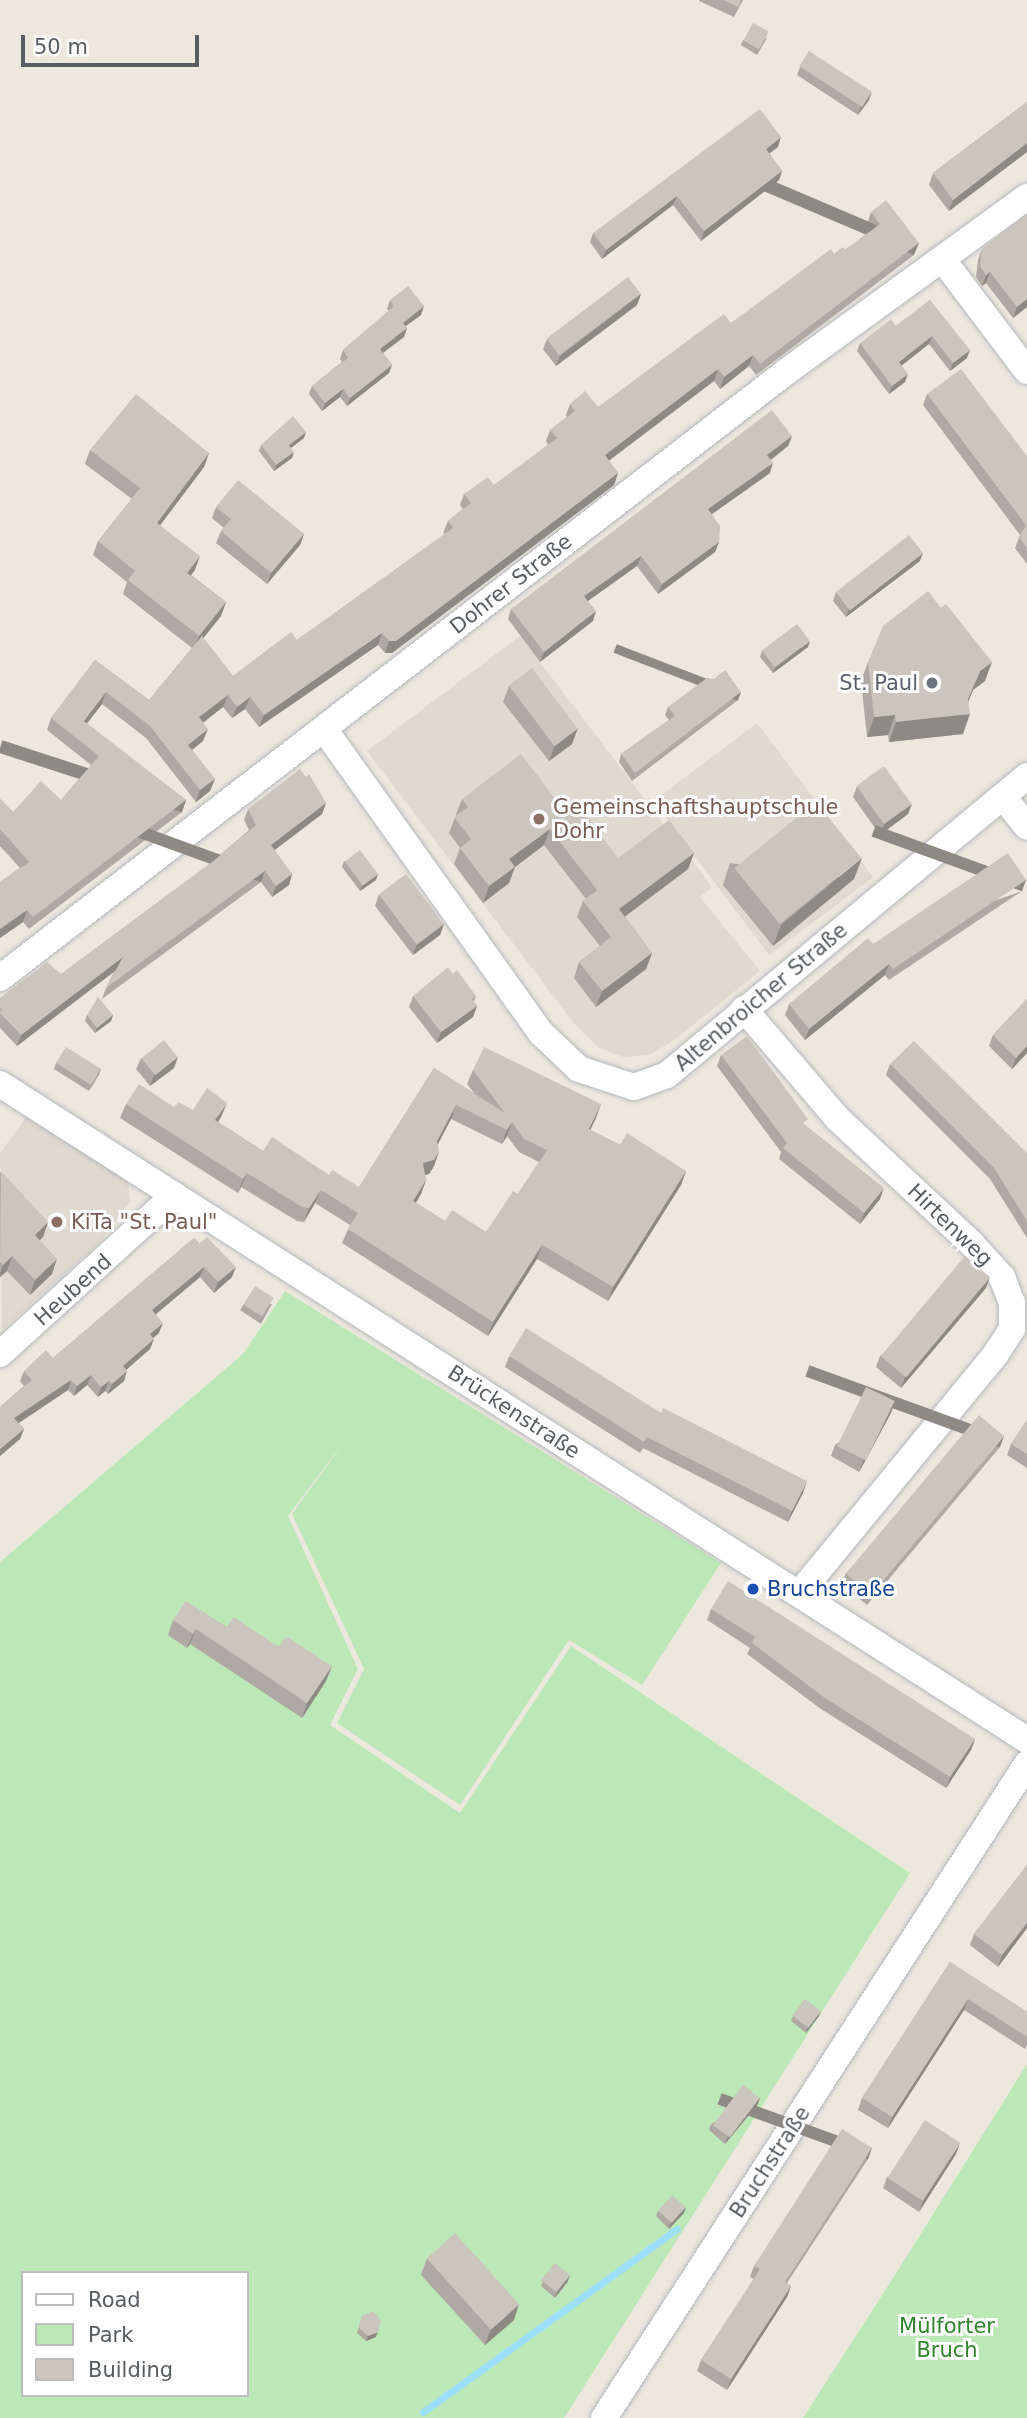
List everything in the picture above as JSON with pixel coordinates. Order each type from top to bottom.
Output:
[{"type":"street","name":"Dohrer Straße","points":[[0,978],[786,372],[1027,197]]},
{"type":"street","points":[[943,260],[1027,371]]},
{"type":"street","name":"Altenbroicher Straße","points":[[324,729],[541,1033],[579,1069],[634,1087],[667,1074],[1027,776]]},
{"type":"street","points":[[1003,797],[1027,827]]},
{"type":"street","name":"Hirtenweg","points":[[744,1009],[838,1119],[971,1243],[1002,1278],[1012,1303],[1012,1329],[996,1354],[799,1594]]},
{"type":"street","name":"Brückenstraße","points":[[0,1084],[1027,1740]]},
{"type":"street","name":"Heubend","points":[[0,1354],[175,1195]]},
{"type":"street","name":"Bruchstraße","points":[[604,2418],[1027,1764]]},
{"type":"shaded area","name":"Gemeinschaftshauptschule Dohr","points":[[520,636],[712,887],[700,897],[760,971],[673,1041],[649,1055],[623,1057],[599,1048],[576,1026],[367,751]]},
{"type":"shaded area","points":[[757,723],[873,877],[769,955],[653,801]]},
{"type":"shaded area","name":"KiTa \"St. Paul\"","points":[[26,1117],[128,1180],[130,1201],[100,1242],[2,1330],[0,1153]]},
{"type":"green space","points":[[285,1291],[721,1563],[642,1685],[569,1640],[460,1805],[337,1723],[364,1669],[292,1514],[349,1435],[288,1516],[358,1669],[330,1725],[460,1813],[571,1646],[910,1873],[564,2418],[0,2418],[0,1562],[243,1354]]},
{"type":"green space","name":"Mülforter Bruch","points":[[1027,2064],[1027,2418],[803,2418],[895,2275]]},
{"type":"building","points":[[723,0],[741,0],[738,7]]},
{"type":"building","points":[[753,23],[769,32],[759,49],[743,40]]},
{"type":"building","points":[[809,51],[872,92],[862,107],[799,66]]},
{"type":"building","points":[[1027,102],[1027,143],[953,200],[933,173]]},
{"type":"building","points":[[760,109],[781,137],[766,149],[782,171],[704,231],[677,196],[606,250],[593,233]]},
{"type":"building","points":[[886,200],[919,243],[760,364],[753,355],[724,377],[718,369],[605,455],[618,473],[396,641],[389,641],[382,633],[264,715],[250,697],[237,707],[228,695],[199,717],[208,729],[188,745],[215,779],[200,790],[150,726],[106,692],[84,721],[186,800],[33,917],[27,910],[0,929],[0,882],[29,862],[0,829],[0,799],[13,812],[41,781],[61,800],[99,756],[51,718],[95,660],[149,700],[202,636],[233,676],[291,632],[297,640],[453,528],[448,521],[471,503],[464,494],[488,477],[494,485],[557,438],[550,430],[575,411],[570,404],[585,391],[598,407],[724,314],[731,323],[831,249],[834,254],[843,247],[845,250],[880,224],[871,212]]},
{"type":"building","points":[[1027,214],[1027,299],[1017,307],[990,272],[986,275],[980,266],[982,249]]},
{"type":"building","points":[[628,277],[641,294],[559,355],[547,338]]},
{"type":"building","points":[[408,286],[424,306],[403,323],[407,328],[380,349],[392,365],[350,398],[343,389],[325,403],[312,386],[348,358],[343,350],[394,306],[390,300]]},
{"type":"building","points":[[930,300],[970,350],[953,363],[932,336],[899,362],[908,374],[892,386],[860,343],[891,319],[896,326]]},
{"type":"building","points":[[961,369],[1027,456],[1027,548],[1019,537],[1026,525],[927,394]]},
{"type":"building","points":[[136,394],[209,453],[157,523],[200,556],[187,573],[226,602],[199,636],[128,580],[135,571],[98,541],[140,488],[90,450]]},
{"type":"building","points":[[772,410],[792,436],[767,455],[773,463],[708,509],[720,526],[719,542],[662,584],[641,556],[584,596],[596,611],[544,652],[511,609]]},
{"type":"building","points":[[293,416],[306,432],[289,445],[294,452],[276,465],[261,445]]},
{"type":"building","points":[[238,480],[304,534],[271,573],[221,531],[231,519],[216,507]]},
{"type":"building","points":[[909,535],[923,553],[850,610],[836,592]]},
{"type":"building","points":[[928,591],[941,608],[946,604],[992,662],[980,671],[968,699],[970,714],[896,722],[895,715],[874,717],[868,662],[883,626]]},
{"type":"building","points":[[797,624],[810,641],[774,667],[762,650]]},
{"type":"building","points":[[532,668],[578,729],[555,746],[509,685]]},
{"type":"building","points":[[725,670],[741,692],[635,773],[621,754],[675,716],[668,707],[707,678],[714,679]]},
{"type":"building","points":[[521,754],[566,813],[578,805],[618,858],[669,820],[694,853],[619,909],[652,953],[602,991],[579,962],[611,937],[583,901],[597,890],[550,829],[509,859],[515,867],[489,886],[460,848],[471,839],[454,817],[468,807],[462,799]]},
{"type":"building","points":[[884,766],[912,804],[884,824],[856,786]]},
{"type":"building","points":[[300,769],[306,777],[309,774],[326,803],[271,845],[292,874],[276,886],[265,871],[106,988],[123,957],[21,1035],[0,1013],[0,998],[47,962],[61,974],[211,863],[256,825],[248,809]]},
{"type":"building","points":[[816,802],[861,858],[780,924],[734,868]]},
{"type":"building","points":[[360,850],[378,874],[363,885],[345,861]]},
{"type":"building","points":[[1008,853],[1026,880],[893,969],[889,964],[809,1029],[789,1004],[868,938],[873,944]]},
{"type":"building","points":[[406,874],[444,924],[417,945],[379,894]]},
{"type":"building","points":[[448,967],[453,974],[457,970],[476,996],[472,999],[477,1006],[441,1032],[413,996]]},
{"type":"building","points":[[98,997],[113,1015],[97,1028],[87,1015]]},
{"type":"building","points":[[1027,999],[1027,1046],[1016,1058],[993,1035]]},
{"type":"building","points":[[747,1036],[808,1119],[803,1123],[884,1188],[864,1213],[783,1148],[787,1143],[721,1055]]},
{"type":"building","points":[[164,1040],[178,1057],[155,1075],[141,1058]]},
{"type":"building","points":[[914,1041],[1027,1153],[1027,1221],[994,1168],[890,1064]]},
{"type":"building","points":[[66,1047],[101,1069],[91,1085],[56,1063]]},
{"type":"building","points":[[484,1047],[601,1104],[589,1129],[620,1145],[627,1133],[686,1171],[613,1287],[542,1245],[493,1322],[348,1229],[358,1213],[321,1190],[309,1208],[302,1207],[247,1173],[243,1179],[126,1104],[139,1084],[174,1107],[179,1102],[193,1110],[207,1088],[227,1103],[215,1120],[239,1136],[263,1151],[272,1137],[329,1175],[332,1170],[359,1187],[434,1068],[505,1113],[473,1070]],"holes":[[[456,1105],[507,1130],[512,1122],[524,1139],[547,1150],[518,1194],[513,1191],[486,1232],[452,1210],[445,1221],[413,1201],[426,1180],[423,1163],[434,1160],[439,1152],[437,1141]]]},
{"type":"building","points":[[1,1171],[48,1222],[35,1235],[57,1259],[35,1280],[12,1256],[3,1265],[0,1262]]},
{"type":"building","points":[[207,1237],[236,1267],[218,1282],[204,1267],[152,1310],[163,1323],[150,1334],[154,1339],[123,1366],[127,1371],[112,1384],[109,1381],[101,1387],[91,1375],[77,1386],[71,1380],[14,1418],[24,1429],[0,1449],[0,1407],[32,1380],[24,1371],[46,1350],[53,1358],[194,1238],[199,1244]]},
{"type":"building","points":[[965,1256],[990,1277],[906,1378],[881,1356]]},
{"type":"building","points":[[255,1286],[274,1298],[262,1316],[243,1305]]},
{"type":"building","points":[[526,1328],[661,1413],[663,1408],[807,1481],[792,1511],[647,1437],[644,1442],[509,1356]]},
{"type":"building","points":[[866,1387],[895,1401],[866,1460],[837,1446]]},
{"type":"building","points":[[979,1415],[1004,1436],[871,1595],[846,1574]]},
{"type":"building","points":[[1027,1420],[1027,1454],[1011,1444]]},
{"type":"building","points":[[728,1581],[975,1739],[950,1777],[825,1698],[752,1643],[755,1637],[711,1609]]},
{"type":"building","points":[[186,1601],[227,1627],[234,1617],[279,1647],[286,1636],[332,1666],[307,1703],[196,1629],[193,1634],[173,1620]]},
{"type":"building","points":[[1027,1865],[1027,1923],[1002,1955],[974,1934]]},
{"type":"building","points":[[950,1962],[1027,2012],[1027,2037],[968,1999],[892,2117],[862,2098]]},
{"type":"building","points":[[805,1999],[821,2011],[808,2028],[792,2016]]},
{"type":"building","points":[[743,2085],[760,2098],[730,2138],[713,2125]]},
{"type":"building","points":[[925,2120],[960,2143],[923,2201],[887,2178]]},
{"type":"building","points":[[842,2129],[872,2148],[785,2282],[791,2286],[731,2379],[701,2360],[760,2269],[754,2266]]},
{"type":"building","points":[[672,2195],[686,2207],[672,2223],[658,2211]]},
{"type":"building","points":[[455,2233],[519,2304],[491,2330],[427,2258]]},
{"type":"building","points":[[555,2263],[570,2275],[556,2292],[541,2280]]},
{"type":"building","points":[[373,2311],[381,2320],[378,2332],[368,2336],[359,2328],[362,2316]]},
{"type":"waterway","points":[[423,2412],[677,2229]]},
{"type":"place","name":"St. Paul","points":[[932,683]]},
{"type":"place","name":"Gemeinschaftshauptschule Dohr","points":[[539,819]]},
{"type":"place","name":"KiTa \"St. Paul\"","points":[[57,1222]]},
{"type":"place","name":"Bruchstraße","points":[[753,1589]]}]
